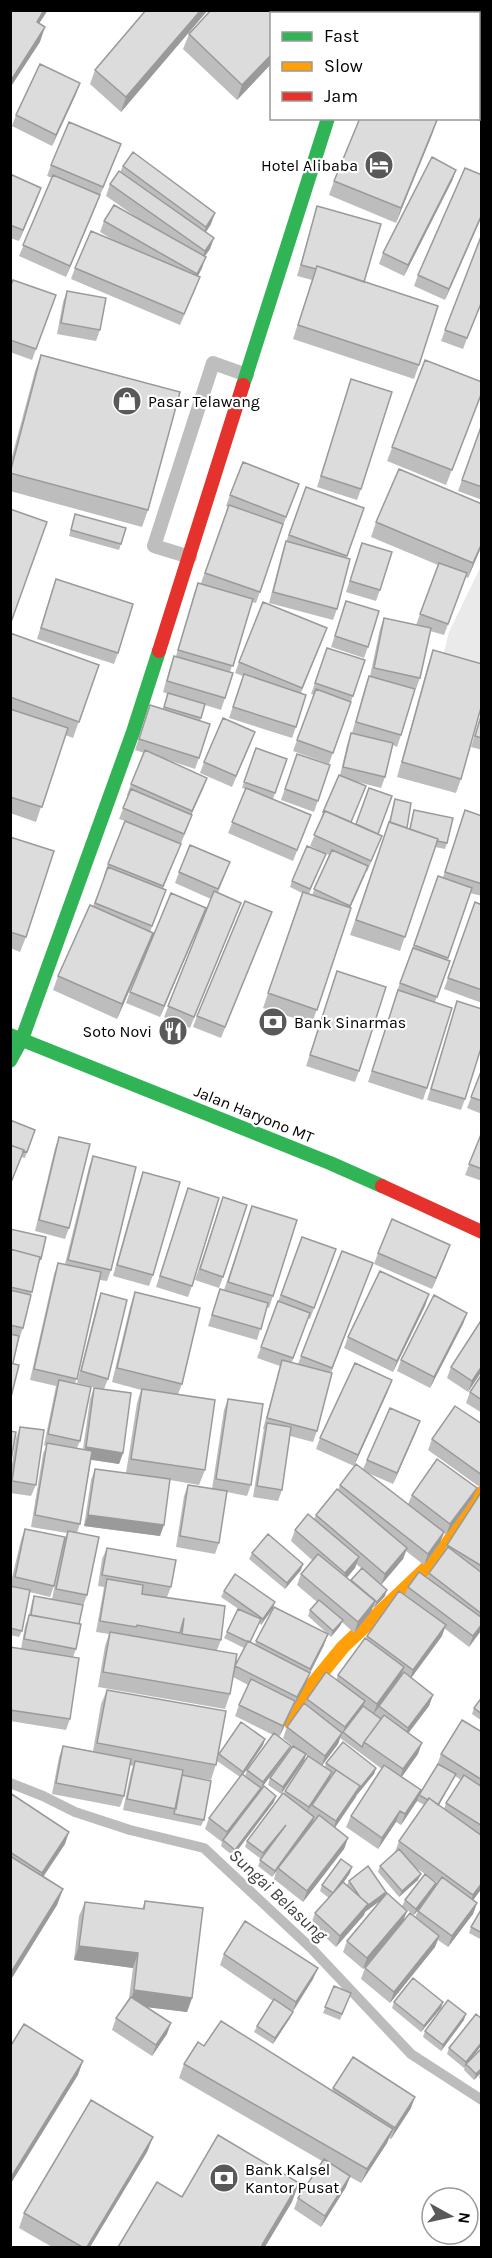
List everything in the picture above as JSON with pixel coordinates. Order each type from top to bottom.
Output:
[{"type":"street","points":[[10,1062],[16,1037],[133,732],[327,120]]},
{"type":"street","name":"Jalan Haryono MT","points":[[16,1037],[330,1163],[482,1232]]},
{"type":"street","points":[[291,1723],[312,1685],[344,1647],[439,1556],[482,1492]]},
{"type":"lane","points":[[190,557],[154,546],[213,363],[248,375]]},
{"type":"shaded area","points":[[481,566],[481,676],[441,664],[449,632]]},
{"type":"building","points":[[10,10],[44,10],[37,22],[45,27],[10,82]]},
{"type":"building","points":[[146,10],[201,10],[126,97],[95,70]]},
{"type":"building","points":[[211,10],[302,10],[304,12],[270,12],[270,56],[242,85],[189,34]]},
{"type":"building","points":[[40,64],[80,83],[56,135],[16,115]]},
{"type":"building","points":[[359,120],[437,120],[401,208],[334,181]]},
{"type":"building","points":[[69,122],[121,144],[103,187],[51,165]]},
{"type":"building","points":[[133,152],[215,213],[206,227],[123,166]]},
{"type":"building","points":[[432,157],[456,170],[408,265],[383,253]]},
{"type":"building","points":[[465,168],[482,175],[482,214],[449,289],[418,275]]},
{"type":"building","points":[[119,171],[214,238],[205,251],[110,184]]},
{"type":"building","points":[[10,174],[41,188],[23,230],[10,225]]},
{"type":"building","points":[[53,175],[100,195],[70,266],[23,245]]},
{"type":"building","points":[[114,205],[206,257],[197,274],[104,221]]},
{"type":"building","points":[[317,206],[381,224],[364,282],[317,266],[316,269],[301,265]]},
{"type":"building","points":[[91,231],[200,277],[184,314],[75,268]]},
{"type":"building","points":[[482,234],[482,301],[467,338],[445,330]]},
{"type":"building","points":[[317,266],[438,306],[419,365],[298,325]]},
{"type":"building","points":[[13,280],[56,295],[36,349],[10,340],[10,287]]},
{"type":"building","points":[[67,291],[106,298],[100,330],[61,323]]},
{"type":"building","points":[[41,355],[180,392],[148,510],[10,473]]},
{"type":"building","points":[[425,360],[482,382],[482,392],[452,470],[392,447]]},
{"type":"building","points":[[351,379],[392,392],[361,489],[321,476]]},
{"type":"building","points":[[482,424],[482,487],[462,480]]},
{"type":"building","points":[[243,462],[299,484],[286,517],[230,495]]},
{"type":"building","points":[[399,469],[482,504],[482,543],[473,563],[376,522]]},
{"type":"building","points":[[306,487],[364,508],[347,556],[289,535]]},
{"type":"building","points":[[229,505],[283,524],[260,592],[205,573]]},
{"type":"building","points":[[10,509],[47,522],[10,625]]},
{"type":"building","points":[[75,514],[126,528],[121,544],[71,530]]},
{"type":"building","points":[[286,541],[350,559],[337,609],[273,592]]},
{"type":"building","points":[[362,543],[392,552],[380,590],[350,581]]},
{"type":"building","points":[[439,563],[467,573],[448,624],[420,614]]},
{"type":"building","points":[[56,579],[133,604],[118,653],[41,628]]},
{"type":"building","points":[[198,583],[253,599],[233,666],[178,650]]},
{"type":"building","points":[[346,601],[379,611],[368,647],[335,636]]},
{"type":"building","points":[[263,602],[327,628],[302,688],[239,662]]},
{"type":"building","points":[[384,618],[431,628],[420,678],[374,668]]},
{"type":"building","points":[[10,633],[99,665],[79,722],[10,697]]},
{"type":"building","points":[[327,648],[365,660],[353,696],[315,683]]},
{"type":"building","points":[[433,650],[482,664],[482,704],[461,779],[402,762]]},
{"type":"building","points":[[174,656],[233,673],[225,698],[167,681]]},
{"type":"building","points":[[244,674],[306,695],[296,727],[233,707]]},
{"type":"building","points":[[369,676],[415,689],[401,735],[356,722]]},
{"type":"building","points":[[316,689],[351,702],[333,753],[297,740]]},
{"type":"building","points":[[168,693],[205,704],[201,718],[164,707]]},
{"type":"building","points":[[150,705],[210,724],[199,758],[139,739]]},
{"type":"building","points":[[10,709],[68,728],[42,807],[10,797]]},
{"type":"building","points":[[482,713],[482,738],[475,736]]},
{"type":"building","points":[[223,718],[255,732],[236,776],[204,762]]},
{"type":"building","points":[[351,733],[393,743],[385,777],[343,767]]},
{"type":"building","points":[[256,748],[287,759],[275,793],[244,782]]},
{"type":"building","points":[[145,750],[207,778],[192,811],[131,784]]},
{"type":"building","points":[[297,754],[330,765],[318,801],[285,789]]},
{"type":"building","points":[[339,775],[366,786],[351,822],[323,812]]},
{"type":"building","points":[[246,788],[311,815],[297,850],[232,822]]},
{"type":"building","points":[[369,788],[392,796],[378,834],[356,824]]},
{"type":"building","points":[[131,789],[192,815],[184,834],[123,808]]},
{"type":"building","points":[[395,799],[411,803],[407,828],[390,822]]},
{"type":"building","points":[[414,810],[453,818],[447,843],[410,829]]},
{"type":"building","points":[[465,810],[482,816],[482,884],[445,872]]},
{"type":"building","points":[[325,811],[382,836],[371,861],[314,835]]},
{"type":"building","points":[[125,821],[181,844],[163,886],[108,864]]},
{"type":"building","points":[[389,822],[438,839],[405,937],[356,920]]},
{"type":"building","points":[[10,837],[54,851],[26,937],[10,932]]},
{"type":"building","points":[[190,845],[230,862],[218,889],[179,872]]},
{"type":"building","points":[[307,846],[326,854],[310,889],[292,881]]},
{"type":"building","points":[[332,850],[368,866],[350,906],[314,889]]},
{"type":"building","points":[[108,867],[166,890],[152,926],[95,903]]},
{"type":"building","points":[[438,876],[472,888],[448,958],[414,945]]},
{"type":"building","points":[[214,891],[241,903],[194,1017],[168,1006]]},
{"type":"building","points":[[303,892],[351,908],[317,1010],[268,993]]},
{"type":"building","points":[[171,893],[206,908],[164,1006],[130,992]]},
{"type":"building","points":[[245,901],[272,912],[225,1027],[197,1016]]},
{"type":"building","points":[[475,902],[482,905],[482,990],[448,978]]},
{"type":"building","points":[[90,905],[153,933],[122,1004],[58,976]]},
{"type":"building","points":[[413,948],[450,961],[437,997],[400,983]]},
{"type":"building","points":[[337,971],[386,987],[359,1071],[310,1055]]},
{"type":"building","points":[[398,990],[452,1008],[427,1088],[372,1071]]},
{"type":"building","points":[[457,1001],[482,1009],[482,1045],[465,1099],[431,1089]]},
{"type":"building","points":[[482,1069],[482,1101],[471,1097]]},
{"type":"building","points":[[10,1120],[35,1130],[27,1152],[10,1145]]},
{"type":"building","points":[[482,1132],[482,1169],[469,1164]]},
{"type":"building","points":[[59,1137],[90,1144],[69,1228],[39,1220]]},
{"type":"building","points":[[10,1145],[24,1150],[12,1180],[10,1179]]},
{"type":"building","points":[[93,1156],[136,1167],[111,1270],[68,1260]]},
{"type":"building","points":[[143,1172],[180,1182],[153,1275],[117,1265]]},
{"type":"building","points":[[188,1188],[219,1198],[192,1286],[160,1276]]},
{"type":"building","points":[[223,1197],[247,1205],[223,1277],[200,1269]]},
{"type":"building","points":[[252,1206],[297,1220],[273,1296],[228,1282]]},
{"type":"building","points":[[392,1219],[450,1245],[436,1278],[378,1253]]},
{"type":"building","points":[[10,1229],[46,1237],[41,1259],[10,1249]]},
{"type":"building","points":[[302,1237],[336,1249],[314,1308],[281,1295]]},
{"type":"building","points":[[10,1249],[40,1257],[32,1292],[10,1287]]},
{"type":"building","points":[[342,1251],[373,1263],[332,1368],[301,1356]]},
{"type":"building","points":[[58,1263],[101,1272],[77,1379],[34,1369]]},
{"type":"building","points":[[380,1271],[429,1294],[397,1361],[348,1337]]},
{"type":"building","points":[[220,1289],[268,1303],[261,1329],[212,1315]]},
{"type":"building","points":[[10,1290],[31,1295],[23,1328],[10,1325]]},
{"type":"building","points":[[135,1292],[200,1308],[182,1384],[117,1368]]},
{"type":"building","points":[[101,1293],[127,1300],[108,1379],[81,1371]]},
{"type":"building","points":[[434,1295],[467,1313],[434,1377],[401,1360]]},
{"type":"building","points":[[278,1301],[310,1313],[293,1358],[261,1347]]},
{"type":"building","points":[[482,1319],[482,1366],[472,1381],[451,1367]]},
{"type":"building","points":[[10,1334],[19,1336],[13,1363],[10,1363]]},
{"type":"building","points":[[282,1360],[332,1373],[317,1431],[267,1418]]},
{"type":"building","points":[[10,1363],[19,1365],[10,1401]]},
{"type":"building","points":[[355,1363],[392,1380],[358,1455],[320,1438]]},
{"type":"building","points":[[482,1374],[482,1400],[470,1392]]},
{"type":"building","points":[[59,1380],[91,1387],[80,1441],[48,1434]]},
{"type":"building","points":[[94,1388],[131,1393],[123,1453],[86,1447]]},
{"type":"building","points":[[142,1389],[215,1400],[205,1470],[131,1459]]},
{"type":"building","points":[[228,1399],[263,1404],[251,1485],[216,1479]]},
{"type":"building","points":[[455,1406],[482,1424],[482,1475],[432,1439]]},
{"type":"building","points":[[390,1408],[420,1421],[397,1473],[367,1460]]},
{"type":"building","points":[[267,1423],[291,1427],[282,1490],[257,1486]]},
{"type":"building","points":[[20,1427],[44,1430],[36,1485],[12,1481]]},
{"type":"building","points":[[10,1431],[16,1432],[10,1466]]},
{"type":"building","points":[[47,1443],[92,1451],[80,1524],[35,1515]]},
{"type":"building","points":[[437,1459],[477,1488],[450,1524],[412,1495]]},
{"type":"building","points":[[356,1464],[444,1532],[428,1554],[340,1485]]},
{"type":"building","points":[[95,1469],[170,1479],[164,1525],[88,1515]]},
{"type":"building","points":[[188,1485],[227,1491],[219,1543],[180,1536]]},
{"type":"building","points":[[337,1489],[407,1548],[385,1574],[316,1515]]},
{"type":"building","points":[[482,1491],[482,1563],[480,1565],[447,1545]]},
{"type":"building","points":[[308,1514],[359,1557],[345,1573],[295,1530]]},
{"type":"building","points":[[25,1529],[65,1537],[54,1586],[15,1577]]},
{"type":"building","points":[[68,1531],[99,1537],[87,1595],[56,1589]]},
{"type":"building","points":[[268,1534],[303,1564],[287,1583],[252,1553]]},
{"type":"building","points":[[448,1547],[482,1573],[482,1614],[429,1573]]},
{"type":"building","points":[[107,1548],[176,1560],[171,1587],[102,1575]]},
{"type":"building","points":[[318,1554],[375,1601],[358,1622],[301,1574]]},
{"type":"building","points":[[362,1568],[387,1590],[377,1602],[351,1580]]},
{"type":"building","points":[[419,1572],[482,1618],[482,1624],[473,1636],[408,1587]]},
{"type":"building","points":[[235,1574],[275,1602],[263,1619],[224,1591]]},
{"type":"building","points":[[107,1579],[143,1585],[142,1594],[225,1606],[221,1640],[182,1634],[184,1618],[180,1633],[100,1621]]},
{"type":"building","points":[[10,1586],[30,1590],[22,1631],[10,1628]]},
{"type":"building","points":[[399,1591],[446,1625],[413,1670],[367,1636]]},
{"type":"building","points":[[34,1596],[83,1605],[79,1624],[31,1615]]},
{"type":"building","points":[[319,1600],[343,1620],[333,1631],[310,1610]]},
{"type":"building","points":[[274,1607],[328,1634],[310,1669],[256,1641]]},
{"type":"building","points":[[238,1609],[261,1619],[250,1642],[227,1632]]},
{"type":"building","points":[[29,1615],[81,1624],[76,1649],[24,1639]]},
{"type":"building","points":[[110,1632],[237,1654],[230,1694],[103,1672]]},
{"type":"building","points":[[365,1638],[404,1667],[377,1704],[338,1675]]},
{"type":"building","points":[[248,1641],[310,1673],[297,1697],[235,1666]]},
{"type":"building","points":[[10,1647],[79,1658],[70,1719],[10,1710]]},
{"type":"building","points":[[326,1672],[365,1701],[345,1727],[307,1699]]},
{"type":"building","points":[[404,1672],[433,1695],[408,1728],[379,1706]]},
{"type":"building","points":[[251,1679],[295,1701],[283,1726],[239,1705]]},
{"type":"building","points":[[107,1690],[226,1711],[216,1765],[97,1743]]},
{"type":"building","points":[[482,1697],[482,1714],[474,1708]]},
{"type":"building","points":[[304,1703],[342,1733],[325,1756],[287,1727]]},
{"type":"building","points":[[363,1706],[381,1719],[362,1747],[343,1732]]},
{"type":"building","points":[[384,1715],[422,1743],[403,1769],[364,1742]]},
{"type":"building","points":[[462,1720],[482,1732],[482,1780],[441,1754]]},
{"type":"building","points":[[241,1722],[265,1739],[243,1772],[219,1754]]},
{"type":"building","points":[[274,1733],[291,1746],[263,1782],[247,1770]]},
{"type":"building","points":[[343,1742],[376,1768],[359,1789],[360,1786],[326,1763]]},
{"type":"building","points":[[63,1746],[131,1759],[124,1796],[56,1783]]},
{"type":"building","points":[[293,1746],[306,1754],[283,1787],[270,1778]]},
{"type":"building","points":[[308,1756],[332,1772],[309,1807],[285,1791]]},
{"type":"building","points":[[135,1761],[183,1770],[176,1809],[127,1799]]},
{"type":"building","points":[[438,1764],[456,1774],[438,1805],[429,1798],[428,1800],[419,1795]]},
{"type":"building","points":[[384,1765],[421,1790],[405,1814],[400,1811],[382,1838],[351,1816]]},
{"type":"building","points":[[336,1770],[360,1786],[336,1821],[312,1805]]},
{"type":"building","points":[[242,1774],[261,1788],[227,1832],[209,1818]]},
{"type":"building","points":[[182,1775],[211,1781],[204,1820],[174,1814]]},
{"type":"building","points":[[464,1775],[482,1787],[482,1826],[446,1803]]},
{"type":"building","points":[[264,1786],[276,1796],[235,1850],[223,1840]]},
{"type":"building","points":[[10,1793],[69,1832],[42,1873],[10,1852]]},
{"type":"building","points":[[283,1793],[314,1817],[275,1871],[260,1860],[286,1825],[263,1853],[247,1841]]},
{"type":"building","points":[[429,1798],[482,1836],[482,1883],[473,1895],[399,1841]]},
{"type":"building","points":[[319,1815],[348,1838],[307,1891],[278,1868]]},
{"type":"building","points":[[399,1849],[421,1874],[402,1891],[380,1866]]},
{"type":"building","points":[[10,1856],[63,1889],[10,1974]]},
{"type":"building","points":[[341,1859],[352,1867],[333,1893],[322,1885]]},
{"type":"building","points":[[368,1866],[386,1892],[367,1906],[368,1904],[349,1881]]},
{"type":"building","points":[[425,1874],[436,1883],[416,1909],[405,1900]]},
{"type":"building","points":[[442,1877],[477,1903],[452,1936],[418,1911]]},
{"type":"building","points":[[343,1882],[368,1904],[340,1936],[315,1913]]},
{"type":"building","points":[[387,1893],[407,1911],[367,1958],[347,1941]]},
{"type":"building","points":[[145,1901],[203,1908],[192,1998],[134,1990],[138,1953],[79,1946],[85,1902],[144,1909]]},
{"type":"building","points":[[482,1908],[482,1933],[471,1927]]},
{"type":"building","points":[[410,1913],[439,1936],[394,1992],[365,1968]]},
{"type":"building","points":[[245,1921],[318,1968],[296,2002],[224,1954]]},
{"type":"building","points":[[413,1978],[443,2002],[424,2026],[394,2002]]},
{"type":"building","points":[[334,1986],[351,1993],[342,2014],[325,2007]]},
{"type":"building","points":[[131,1997],[171,2023],[156,2045],[116,2018]]},
{"type":"building","points":[[274,1999],[293,2012],[275,2038],[257,2026]]},
{"type":"building","points":[[448,2000],[466,2014],[443,2045],[425,2031]]},
{"type":"building","points":[[476,2014],[482,2019],[482,2042],[466,2062],[449,2048]]},
{"type":"building","points":[[221,2021],[393,2129],[367,2169],[184,2064],[198,2042],[204,2046]]},
{"type":"building","points":[[24,2024],[83,2061],[10,2179],[10,2047]]},
{"type":"building","points":[[482,2048],[482,2068],[476,2074],[466,2064]]},
{"type":"building","points":[[353,2057],[415,2097],[395,2128],[333,2088]]},
{"type":"building","points":[[91,2100],[153,2137],[87,2247],[82,2247],[24,2213]]},
{"type":"building","name":"Bank Kalsel Kantor Pusat","points":[[218,2135],[299,2183],[262,2245],[266,2247],[118,2247],[157,2182],[182,2197]]},
{"type":"building","points":[[324,2159],[350,2176],[325,2216],[298,2198]]},
{"type":"waterway","name":"Sungai Belasung","points":[[10,1783],[75,1812],[130,1830],[204,1848],[311,1948],[411,2054],[482,2100]]},
{"type":"traffic: fast","points":[[243,385],[327,120]]},
{"type":"traffic: fast","points":[[10,1061],[22,1039],[133,732],[159,651]]},
{"type":"traffic: fast","points":[[10,1035],[382,1186]]},
{"type":"traffic: slow","points":[[291,1723],[312,1685],[343,1647],[439,1556],[482,1493]]},
{"type":"traffic: jam","points":[[159,651],[243,385]]},
{"type":"traffic: jam","points":[[382,1186],[482,1232]]},
{"type":"place","name":"Hotel Alibaba","points":[[379,165]]},
{"type":"place","name":"Pasar Telawang","points":[[127,401]]},
{"type":"place","name":"Bank Sinarmas","points":[[273,1022]]},
{"type":"place","name":"Soto Novi","points":[[173,1031]]},
{"type":"place","name":"Bank Kalsel Kantor Pusat","points":[[224,2178]]}]
